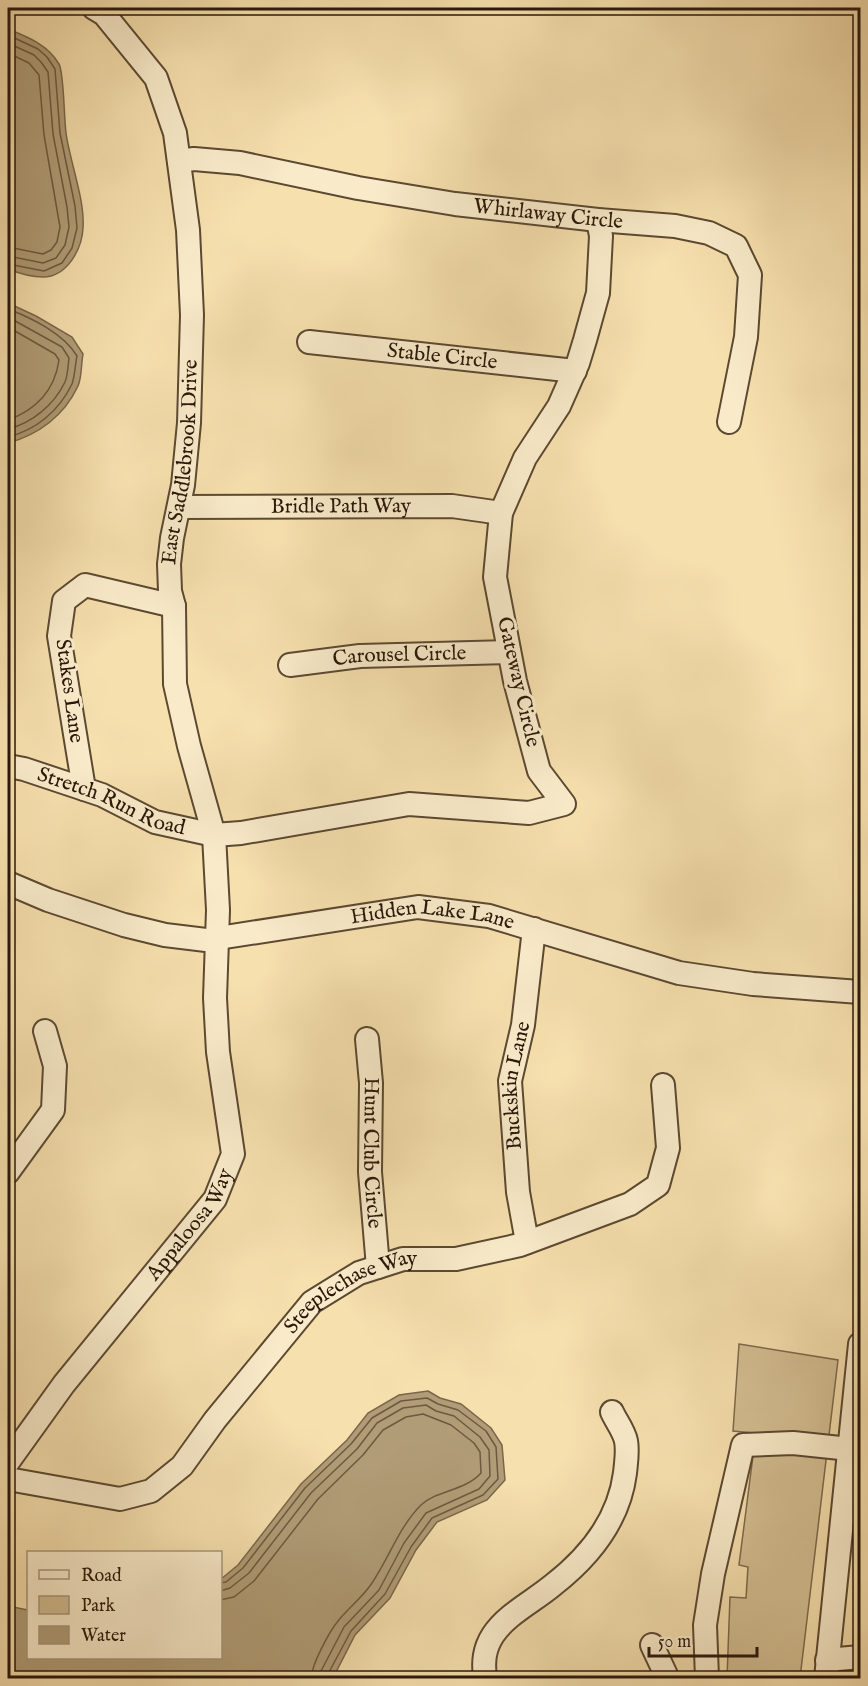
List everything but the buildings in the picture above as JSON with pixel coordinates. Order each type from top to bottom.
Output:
[{"type":"street","name":"East Saddlebrook Drive","points":[[94,8],[104,14],[156,78],[176,133],[188,230],[192,315],[189,423],[179,507],[171,538],[170,591],[174,606],[175,684],[189,746],[214,835],[218,938]]},
{"type":"street","name":"Whirlaway Circle","points":[[179,161],[194,159],[240,164],[444,203],[675,226],[709,233],[736,246],[750,275],[746,336],[729,422]]},
{"type":"street","name":"Gateway Circle","points":[[214,835],[241,833],[409,804],[529,813],[564,804],[540,771],[515,681],[495,577],[501,513],[525,458],[559,406],[574,371],[598,293],[601,236],[598,220]]},
{"type":"street","name":"Stable Circle","points":[[309,342],[574,371]]},
{"type":"street","name":"Bridle Path Way","points":[[179,507],[452,506],[501,513]]},
{"type":"street","name":"Stakes Lane","points":[[84,789],[59,636],[64,601],[85,585],[174,606]]},
{"type":"street","name":"Carousel Circle","points":[[290,664],[360,656],[509,652]]},
{"type":"street","name":"Stretch Run Road","points":[[8,766],[24,769],[102,795],[154,822],[214,835]]},
{"type":"street","name":"Hidden Lake Lane","points":[[8,883],[48,900],[124,925],[165,935],[206,940],[418,906],[489,916],[679,972],[753,984],[861,992]]},
{"type":"street","name":"Buckskin Lane","points":[[527,1242],[518,1191],[510,1081],[523,1025],[534,929]]},
{"type":"street","name":"Appaloosa Way","points":[[8,1462],[64,1384],[215,1199],[233,1154],[219,1052],[215,998],[218,938]]},
{"type":"street","points":[[8,1172],[53,1110],[55,1065],[45,1031]]},
{"type":"street","name":"Hunt Club Circle","points":[[367,1039],[371,1083],[370,1172],[378,1267]]},
{"type":"street","name":"Steeplechase Way","points":[[8,1479],[120,1499],[151,1491],[182,1466],[216,1420],[312,1302],[359,1273],[404,1259],[456,1259],[527,1242],[630,1204],[658,1185],[668,1148],[663,1085]]},
{"type":"street","points":[[861,1344],[850,1449],[853,1494],[826,1669],[861,1657]]},
{"type":"street","points":[[485,1678],[483,1664],[485,1650],[494,1633],[514,1614],[574,1568],[594,1547],[607,1527],[622,1493],[627,1460],[626,1440],[612,1412]]},
{"type":"street","points":[[707,1678],[705,1625],[713,1574],[743,1445],[793,1443],[850,1449]]},
{"type":"street","points":[[652,1646],[666,1678]]},
{"type":"green space","points":[[739,1344],[838,1360],[800,1678],[727,1678],[730,1597],[746,1598],[748,1567],[739,1565],[754,1448],[753,1433],[733,1431]]},
{"type":"water","points":[[8,29],[43,47],[54,57],[61,69],[66,133],[80,193],[83,228],[80,245],[72,260],[52,276],[34,276],[8,269]]},
{"type":"water","points":[[8,303],[72,337],[83,354],[79,382],[72,397],[58,415],[30,435],[8,443]]},
{"type":"water","points":[[428,1391],[440,1398],[461,1404],[491,1428],[502,1445],[505,1480],[487,1500],[437,1522],[416,1550],[390,1598],[355,1635],[333,1678],[8,1678],[8,1606],[27,1610],[27,1659],[222,1659],[222,1578],[238,1565],[301,1484],[347,1440],[368,1413],[399,1395]]}]
